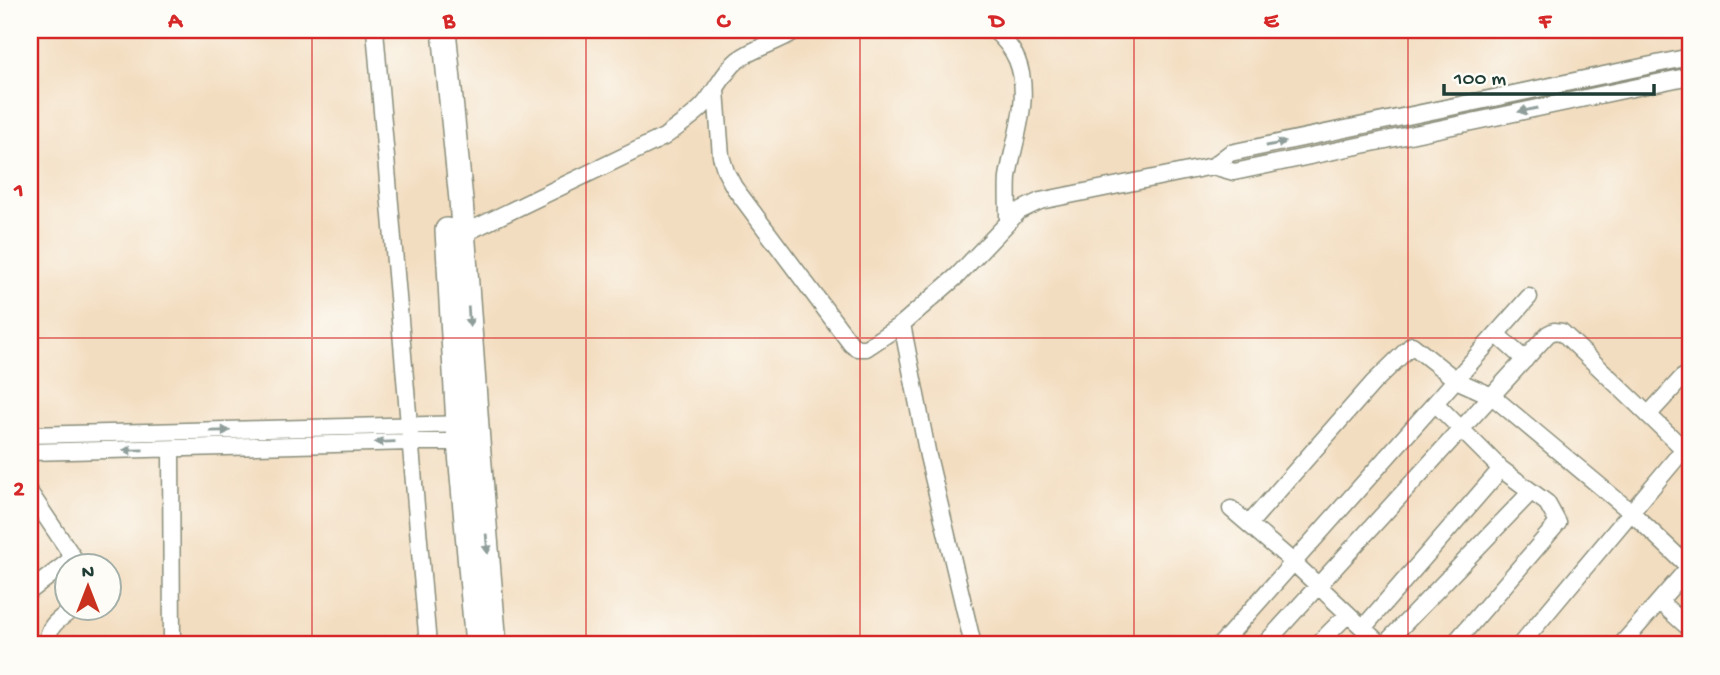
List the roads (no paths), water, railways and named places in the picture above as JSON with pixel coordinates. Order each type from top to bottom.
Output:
[{"type":"main road","points":[[429,30],[468,433],[495,645]]},
{"type":"main road","points":[[444,30],[463,234],[477,645]]},
{"type":"street","points":[[375,30],[428,645]]},
{"type":"street","points":[[463,234],[664,137],[702,107],[737,61],[796,30]]},
{"type":"street","points":[[894,30],[916,30]]},
{"type":"street","points":[[994,30],[1017,59],[1023,97],[1009,177],[1008,220]]},
{"type":"street","points":[[716,90],[721,156],[726,172],[851,344],[857,348],[866,348],[902,324],[957,276],[1008,220],[1019,211],[1040,201],[1213,166],[1230,153],[1690,57]]},
{"type":"street","points":[[1213,166],[1234,172],[1690,76]]},
{"type":"street","points":[[1220,645],[1529,297]]},
{"type":"street","points":[[902,324],[928,456],[973,645]]},
{"type":"street","points":[[1264,645],[1548,334],[1554,331],[1562,332],[1687,452],[1632,512],[1520,645]]},
{"type":"street","points":[[1496,334],[1525,360]]},
{"type":"street","points":[[1249,524],[1373,383],[1412,345],[1455,380],[1492,396],[1632,512],[1690,567],[1684,585],[1660,602],[1621,645]]},
{"type":"street","points":[[1648,415],[1682,378],[1687,375],[1690,377]]},
{"type":"street","points":[[1435,403],[1501,469],[1547,503],[1558,523],[1453,645]]},
{"type":"street","points":[[30,435],[468,433]]},
{"type":"street","points":[[30,452],[171,449],[411,434]]},
{"type":"street","points":[[171,449],[172,645]]},
{"type":"street","points":[[1363,628],[1501,469]]},
{"type":"street","points":[[30,493],[69,552]]},
{"type":"street","points":[[1231,509],[1383,645],[1527,496]]},
{"type":"street","points":[[30,591],[52,577]]},
{"type":"street","points":[[1660,602],[1690,629]]},
{"type":"street","points":[[1317,645],[1348,614]]},
{"type":"street","points":[[53,645],[48,640],[48,633],[56,622]]}]
